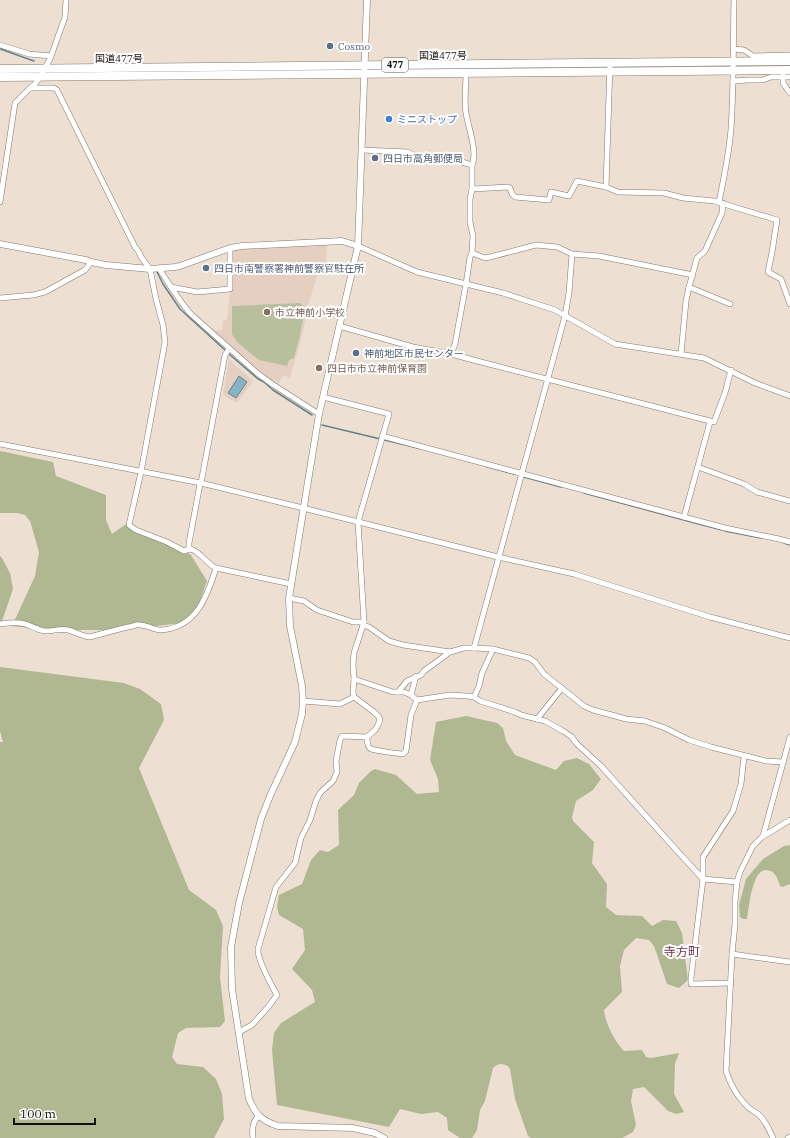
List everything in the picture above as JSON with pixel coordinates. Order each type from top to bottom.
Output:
[{"type":"highway","name":"国道477号","points":[[0,69],[365,65],[610,67],[733,66],[790,61]]},
{"type":"highway","name":"国道477号","points":[[733,66],[786,73]]},
{"type":"highway","name":"国道477号","points":[[0,77],[466,73],[610,67]]},
{"type":"street","points":[[0,202],[15,103],[35,84],[51,56],[65,17],[66,0]]},
{"type":"street","points":[[367,0],[358,246],[322,397],[289,598],[290,626],[302,686],[303,701],[301,720],[295,742],[261,819],[234,924],[231,947],[232,988],[249,1100],[259,1116],[268,1123],[278,1126],[353,1128],[375,1133],[384,1138]]},
{"type":"street","points":[[681,354],[686,301],[697,258],[705,251],[722,213],[721,203],[731,130],[734,0]]},
{"type":"street","points":[[0,45],[29,54],[51,56]]},
{"type":"street","points":[[734,49],[744,50],[753,56],[790,55]]},
{"type":"street","points":[[606,186],[610,67]]},
{"type":"street","points":[[451,354],[455,344],[470,257],[472,253],[473,236],[470,222],[470,199],[474,156],[471,134],[465,112],[466,73]]},
{"type":"street","points":[[733,81],[763,80],[786,73]]},
{"type":"street","points":[[786,73],[790,77]]},
{"type":"street","points":[[786,73],[783,83],[790,93]]},
{"type":"street","points":[[30,88],[54,88],[56,90],[141,257],[163,276],[184,307],[257,373],[319,414]]},
{"type":"street","points":[[362,150],[408,152],[418,158],[445,155],[455,160],[472,165]]},
{"type":"street","points":[[472,189],[508,187],[515,197],[549,200],[551,192],[570,196],[577,181],[606,186],[618,192],[664,192],[683,198],[714,201],[777,220],[768,272],[781,279],[790,304]]},
{"type":"street","points":[[0,244],[106,265],[155,268],[180,266],[230,248],[242,246],[342,241],[358,246],[417,272],[503,293],[555,310],[615,344],[704,358],[755,383],[790,396]]},
{"type":"street","points":[[472,253],[486,258],[536,245],[557,247],[572,254],[599,256],[693,275]]},
{"type":"street","points":[[171,287],[198,292],[230,289],[230,248]]},
{"type":"street","points":[[474,648],[565,316],[569,293],[572,254]]},
{"type":"street","points":[[0,298],[33,296],[45,292],[86,270],[91,262]]},
{"type":"street","points":[[155,268],[156,299],[163,325],[165,342],[141,472],[129,525],[136,530],[167,542],[184,551],[190,549],[194,550],[211,566],[216,568],[291,584]]},
{"type":"street","points":[[689,286],[730,304]]},
{"type":"street","points":[[338,326],[413,347],[451,354],[547,378],[710,422],[714,422],[731,370]]},
{"type":"street","points":[[190,549],[189,543],[225,355],[229,349]]},
{"type":"street","points":[[239,1032],[252,1025],[277,995],[258,953],[258,949],[276,887],[295,863],[301,838],[310,820],[316,801],[320,793],[333,781],[337,772],[336,762],[340,740],[342,736],[367,737],[375,730],[380,720],[379,716],[354,697],[352,664],[364,623],[358,522],[389,414],[322,397]]},
{"type":"street","points":[[684,517],[710,422]]},
{"type":"street","points":[[382,436],[725,528],[790,542]]},
{"type":"street","points":[[0,444],[201,484],[498,557],[574,574],[710,617],[790,638]]},
{"type":"street","points":[[698,467],[744,484],[757,492],[790,501]]},
{"type":"street","points":[[0,624],[21,623],[46,631],[63,629],[70,630],[82,636],[89,637],[140,625],[159,630],[173,628],[187,621],[196,613],[203,602],[216,568]]},
{"type":"street","points":[[289,598],[304,602],[317,610],[353,622],[364,623],[389,641],[403,645],[450,652]]},
{"type":"street","points":[[398,692],[407,681],[421,675],[424,671],[450,652],[464,648],[493,650],[529,658],[535,662],[544,674],[584,706],[593,710],[665,728],[689,740],[710,747],[766,761],[783,762]]},
{"type":"street","points":[[474,697],[479,686],[482,673],[493,650]]},
{"type":"street","points":[[411,695],[416,676]]},
{"type":"street","points":[[354,679],[394,692],[404,692],[417,700],[450,695],[474,697],[480,701],[520,715],[545,721],[572,737],[703,879],[737,882]]},
{"type":"street","points":[[536,719],[562,688]]},
{"type":"street","points":[[303,701],[340,704],[354,697]]},
{"type":"street","points":[[367,737],[371,749],[398,754],[403,754],[406,752],[410,715],[417,700]]},
{"type":"street","points":[[762,837],[790,737]]},
{"type":"street","points":[[731,983],[691,984],[703,879],[703,857],[733,810],[741,784],[744,756]]},
{"type":"street","points":[[773,1138],[766,1123],[759,1115],[745,1105],[737,1095],[726,1071],[732,954],[735,924],[735,902],[737,882],[740,872],[753,846],[762,837],[790,820]]},
{"type":"street","points":[[732,954],[790,962]]},
{"type":"street","points":[[253,1138],[252,1128],[256,1118],[259,1116]]},
{"type":"shaded area","name":"市立神前小学校","points":[[327,244],[325,274],[318,273],[308,305],[303,332],[290,378],[283,375],[278,385],[259,371],[214,331],[222,330],[223,321],[227,319],[230,292],[233,290],[232,251]]},
{"type":"shaded area","points":[[229,359],[253,381],[237,403],[223,395]]},
{"type":"green space","points":[[300,303],[305,307],[300,336],[294,358],[289,360],[287,366],[259,360],[237,342],[232,334],[232,306]]},
{"type":"green space","points":[[0,451],[53,462],[56,476],[106,495],[106,520],[112,534],[126,524],[168,542],[191,555],[207,581],[196,612],[183,623],[118,630],[49,630],[12,626],[35,576],[39,552],[30,521],[25,515],[17,513],[0,513]]},
{"type":"green space","points":[[0,556],[10,573],[13,589],[2,621],[0,622]]},
{"type":"green space","points":[[0,667],[124,683],[140,689],[161,704],[164,720],[139,768],[189,890],[216,910],[223,926],[220,977],[225,1021],[220,1027],[186,1028],[178,1033],[172,1057],[177,1064],[203,1067],[216,1079],[222,1094],[224,1119],[214,1138],[0,1138],[0,742],[3,742],[0,731]]},
{"type":"green space","points":[[466,716],[497,723],[503,728],[506,741],[515,755],[556,770],[564,761],[577,758],[589,764],[601,779],[593,790],[576,801],[572,817],[573,821],[594,842],[592,863],[607,884],[606,907],[616,915],[642,916],[652,926],[663,920],[676,921],[682,933],[688,980],[679,988],[667,984],[654,946],[649,940],[636,938],[624,950],[620,966],[622,992],[604,1010],[606,1021],[617,1043],[624,1051],[642,1050],[646,1057],[651,1058],[679,1053],[675,1064],[674,1094],[684,1112],[676,1114],[668,1111],[644,1087],[633,1089],[631,1101],[636,1125],[633,1132],[622,1138],[531,1138],[528,1136],[515,1099],[510,1069],[508,1066],[502,1064],[498,1064],[493,1068],[485,1101],[480,1110],[477,1130],[472,1138],[460,1138],[448,1130],[447,1118],[438,1112],[421,1114],[400,1109],[389,1127],[277,1105],[272,1050],[274,1033],[281,1023],[315,1002],[312,990],[292,969],[305,950],[303,929],[279,915],[277,907],[279,895],[302,884],[311,860],[320,850],[328,852],[339,845],[338,810],[354,795],[359,783],[371,771],[375,769],[396,775],[417,794],[439,792],[438,779],[430,760],[436,722]]},
{"type":"green space","points":[[790,845],[790,884],[783,887],[780,886],[776,875],[767,870],[762,871],[758,875],[752,890],[747,919],[743,919],[740,917],[739,905],[746,879],[763,859],[784,846]]},
{"type":"water","points":[[239,376],[247,382],[236,398],[228,393]]},
{"type":"waterway","points":[[0,49],[34,61]]},
{"type":"waterway","points":[[156,270],[163,284],[180,309],[226,351]]},
{"type":"waterway","points":[[229,354],[258,379],[312,415]]},
{"type":"waterway","points":[[322,425],[418,448]]},
{"type":"waterway","points":[[485,466],[514,474]]},
{"type":"waterway","points":[[524,477],[561,487]]},
{"type":"waterway","points":[[584,493],[722,530]]},
{"type":"waterway","points":[[725,531],[761,538]]},
{"type":"waterway","points":[[784,543],[790,545]]},
{"type":"place","name":"Cosmo","points":[[330,46]]},
{"type":"place","name":"ミニストップ","points":[[389,119]]},
{"type":"place","name":"四日市高角郵便局","points":[[375,158]]},
{"type":"place","name":"四日市南警察署神前警察官駐在所","points":[[206,268]]},
{"type":"place","name":"市立神前小学校","points":[[267,312]]},
{"type":"place","name":"神前地区市民センター","points":[[356,353]]},
{"type":"place","name":"四日市市立神前保育園","points":[[319,368]]},
{"type":"district","name":"寺方町","points":[[682,952]]}]
